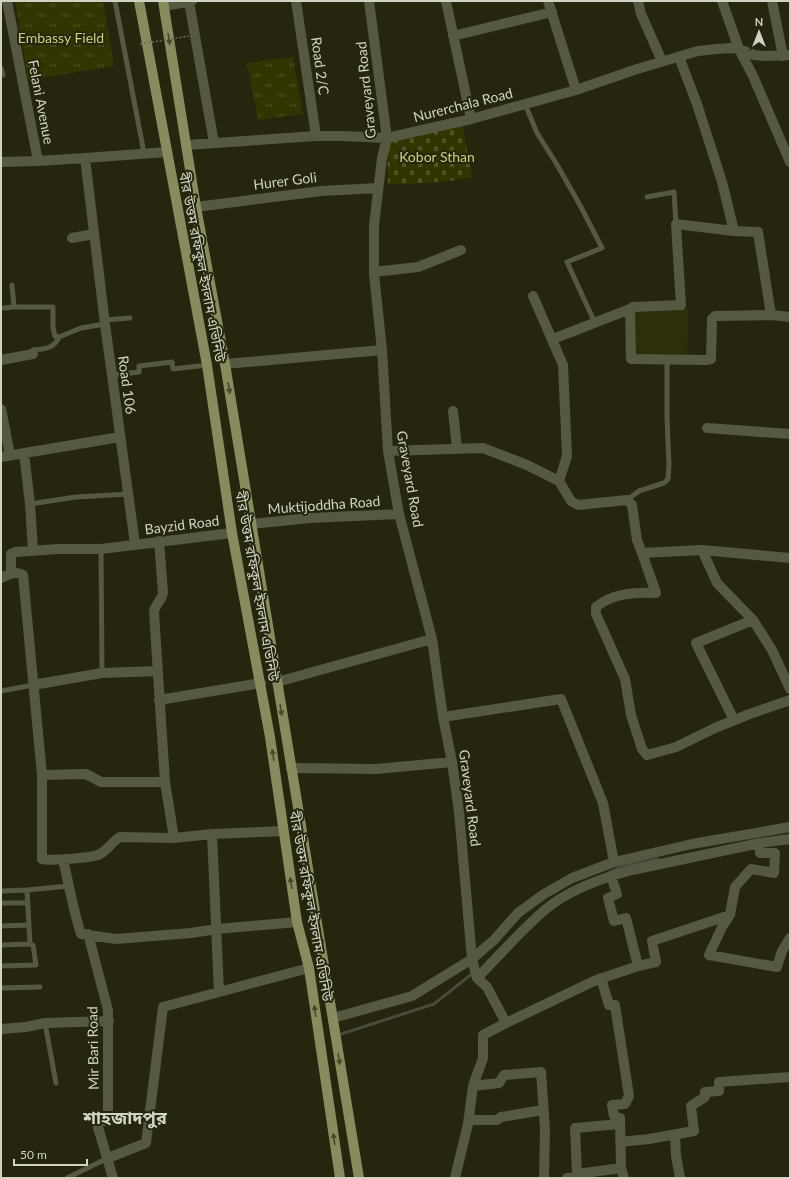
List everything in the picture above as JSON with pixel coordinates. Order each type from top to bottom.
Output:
[{"type":"main road","name":"বীর উত্তম রফিকুল ইসলাম এভিনিউ","points":[[139,1],[207,365],[232,533],[270,736],[297,922],[309,968],[340,1178]]},
{"type":"main road","name":"বীর উত্তম রফিকুল ইসলাম এভিনিউ","points":[[164,4],[196,207],[225,364],[359,1178]]},
{"type":"street","name":"Felani Avenue","points":[[7,1],[38,161]]},
{"type":"street","points":[[164,4],[188,1],[214,143]]},
{"type":"street","name":"Road 2/C","points":[[296,1],[316,136]]},
{"type":"street","name":"Graveyard Road","points":[[370,1],[387,138],[382,158],[374,225],[374,272],[382,350],[388,451],[400,514],[432,639],[459,812],[472,961],[477,977]]},
{"type":"street","points":[[446,1],[471,119]]},
{"type":"street","points":[[548,1],[576,90]]},
{"type":"street","points":[[638,1],[662,61]]},
{"type":"street","points":[[722,1],[739,49],[753,76],[790,162]]},
{"type":"street","points":[[772,1],[787,55]]},
{"type":"street","points":[[453,36],[552,12]]},
{"type":"street","name":"Nurerchala Road","points":[[187,145],[316,136],[387,138],[471,119],[576,90],[662,61],[698,51],[717,48],[739,49],[754,55],[787,55]]},
{"type":"street","points":[[679,57],[697,104],[722,182],[734,232]]},
{"type":"street","points":[[1,162],[38,161],[167,152]]},
{"type":"street","name":"Road 106","points":[[85,158],[104,322],[135,544]]},
{"type":"street","name":"Hurer Goli","points":[[196,207],[321,191],[378,188]]},
{"type":"street","points":[[553,339],[633,307],[681,305],[676,224],[734,232],[758,232],[770,315]]},
{"type":"street","points":[[72,238],[94,234]]},
{"type":"street","points":[[374,272],[418,267],[461,250]]},
{"type":"street","points":[[533,296],[563,365],[567,456],[558,481]]},
{"type":"street","points":[[630,309],[631,359],[711,359],[712,319],[715,316],[770,315],[790,317]]},
{"type":"street","points":[[225,364],[382,350]]},
{"type":"street","points":[[1,360],[33,354]]},
{"type":"street","points":[[1,409],[5,456],[120,437]]},
{"type":"street","points":[[453,411],[457,448]]},
{"type":"street","points":[[707,428],[790,434]]},
{"type":"street","points":[[388,451],[483,448],[527,465],[558,481],[571,501],[578,504],[627,500],[632,505],[637,540],[656,593],[636,592],[603,601],[596,607],[596,614],[625,679],[631,715],[642,749],[647,755],[676,747],[734,720],[790,700]]},
{"type":"street","points":[[24,453],[30,504],[33,551]]},
{"type":"street","name":"Muktijoddha Road","points":[[251,524],[311,518],[400,514]]},
{"type":"street","name":"Bayzid Road","points":[[135,544],[232,533]]},
{"type":"street","points":[[159,541],[163,593],[162,598],[155,606],[154,612],[165,782],[174,838]]},
{"type":"street","points":[[11,573],[11,554],[16,552],[58,549],[101,549],[135,544]]},
{"type":"street","points":[[642,553],[702,550],[790,558]]},
{"type":"street","points":[[702,550],[716,583],[753,620],[772,650],[790,689]]},
{"type":"street","points":[[1,578],[11,573],[20,573],[23,575],[42,775],[42,858],[46,860],[63,860],[99,855],[111,847],[114,841],[120,837],[174,838],[212,834],[284,831]]},
{"type":"street","points":[[734,720],[696,643],[753,620]]},
{"type":"street","points":[[277,682],[432,639]]},
{"type":"street","points":[[33,685],[102,673],[158,671]]},
{"type":"street","points":[[159,700],[260,683]]},
{"type":"street","points":[[443,717],[561,699],[603,803],[614,862]]},
{"type":"street","points":[[291,768],[376,769],[452,762]]},
{"type":"street","points":[[42,775],[86,774],[101,782],[165,782]]},
{"type":"street","points":[[333,1018],[412,996],[472,961],[494,940],[518,913],[544,894],[572,878],[614,862],[692,844],[790,827]]},
{"type":"street","points":[[212,834],[217,929],[218,992]]},
{"type":"street","points":[[506,1023],[487,988],[477,977],[510,942],[547,909],[578,889],[612,876],[760,843],[790,839]]},
{"type":"street","points":[[760,843],[760,853],[775,853],[774,874],[750,868],[735,888],[730,915],[722,927],[708,955],[778,967],[782,951],[790,938]]},
{"type":"street","points":[[63,860],[70,886],[75,915],[81,934],[116,939],[297,922]]},
{"type":"street","points":[[612,876],[617,894],[608,898],[614,921],[626,918],[638,966]]},
{"type":"street","points":[[572,878],[578,889]]},
{"type":"street","points":[[455,1178],[468,1120],[473,1086],[484,1058],[483,1035],[601,978],[656,962],[652,941],[730,915]]},
{"type":"street","name":"Mir Bari Road","points":[[88,934],[107,1004],[109,1021],[108,1119],[97,1124],[113,1178]]},
{"type":"street","points":[[108,1158],[146,1143],[163,1007],[309,968]]},
{"type":"street","points":[[577,1174],[623,1173],[620,1142],[620,1118],[614,1116],[612,1104],[625,1104],[629,1096],[615,1004],[609,1005],[601,978]]},
{"type":"street","points":[[1,1029],[26,1027],[45,1023],[109,1021]]},
{"type":"street","points":[[473,1086],[499,1083],[504,1075],[541,1072],[545,1129],[544,1178]]},
{"type":"street","points":[[620,1142],[694,1131],[691,1106],[704,1097],[705,1092],[719,1091],[719,1082],[790,1077]]},
{"type":"street","points":[[468,1120],[497,1120],[501,1117],[543,1110]]},
{"type":"street","points":[[567,1178],[578,1177],[575,1128],[620,1124]]},
{"type":"street","points":[[675,1135],[676,1156],[680,1178]]},
{"type":"lane","points":[[115,1],[144,153]]},
{"type":"lane","points":[[1,68],[1,75]]},
{"type":"lane","points":[[525,104],[537,133],[581,207],[602,248],[567,262],[595,323]]},
{"type":"lane","points":[[647,197],[674,192],[676,224]]},
{"type":"lane","points":[[12,285],[14,307]]},
{"type":"lane","points":[[4,308],[53,307],[53,328],[55,336],[59,337]]},
{"type":"lane","points":[[33,354],[33,350],[47,349],[56,342],[59,337],[81,328],[104,322],[130,318]]},
{"type":"lane","points":[[627,500],[638,491],[664,483],[668,479],[669,465],[666,418],[667,359]]},
{"type":"lane","points":[[112,375],[139,372],[139,366],[172,362],[173,369],[207,365]]},
{"type":"lane","points":[[30,504],[76,497],[129,494]]},
{"type":"lane","points":[[101,549],[102,673]]},
{"type":"lane","points":[[1,691],[33,685]]},
{"type":"lane","points":[[1,891],[70,886]]},
{"type":"lane","points":[[1,966],[36,965],[32,945],[30,944],[27,890]]},
{"type":"lane","points":[[1,903],[28,903]]},
{"type":"lane","points":[[1,926],[29,925]]},
{"type":"lane","points":[[1,945],[30,944]]},
{"type":"lane","points":[[1,988],[40,987]]},
{"type":"lane","points":[[45,1023],[56,1083]]},
{"type":"lane","points":[[68,1178],[108,1158]]},
{"type":"path","points":[[140,44],[189,36]]},
{"type":"shaded area","points":[[689,308],[687,357],[632,358],[633,309]]},
{"type":"green space","name":"Embassy Field","points":[[15,1],[103,1],[114,66],[28,80]]},
{"type":"green space","points":[[293,57],[303,114],[258,120],[247,63]]},
{"type":"green space","name":"Kobor Sthan","points":[[462,123],[472,177],[430,183],[388,184],[387,142]]},
{"type":"waterway","points":[[608,873],[622,866],[658,859]]},
{"type":"waterway","points":[[338,1035],[434,1004],[473,973]]},
{"type":"district","name":"শাহজাদপুর","points":[[125,1118]]}]
